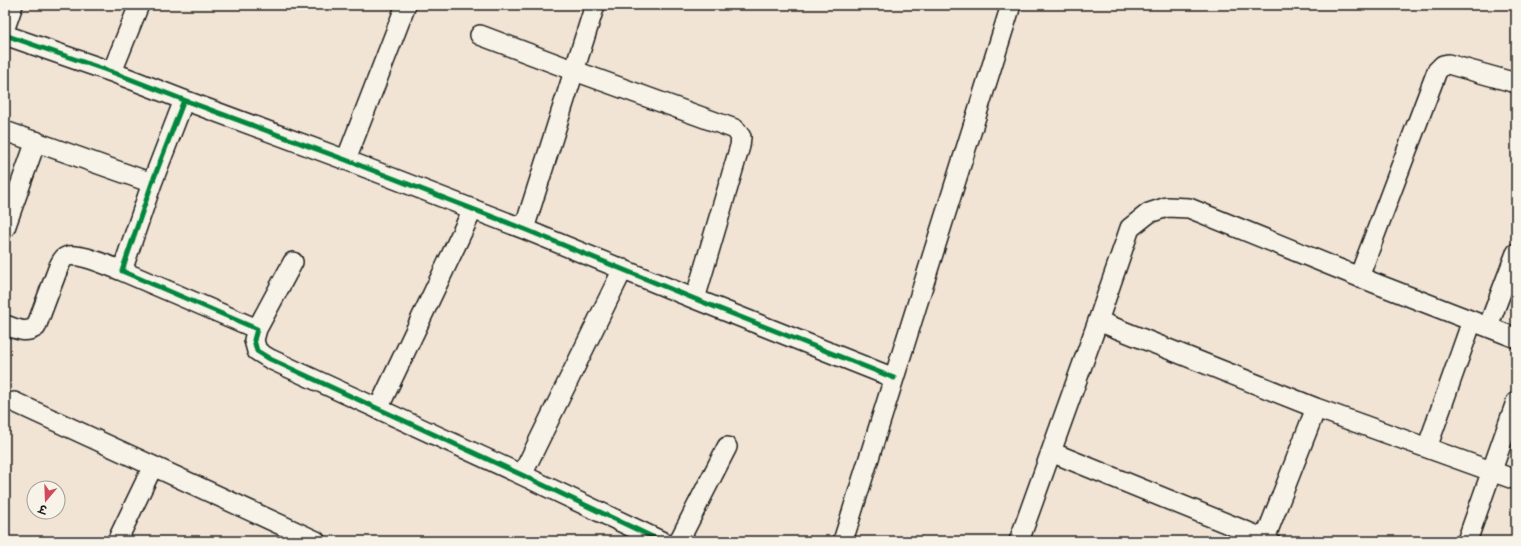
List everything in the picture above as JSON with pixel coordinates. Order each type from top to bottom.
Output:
[{"type":"street","points":[[5,28],[13,5]]},
{"type":"street","points":[[112,72],[139,5]]},
{"type":"street","points":[[346,160],[406,5]]},
{"type":"street","points":[[524,229],[595,5]]},
{"type":"street","points":[[843,541],[1011,5]]},
{"type":"street","points":[[5,35],[112,72],[346,160],[524,229],[894,378]]},
{"type":"street","points":[[480,35],[735,129],[741,137],[740,146],[695,299]]},
{"type":"street","points":[[1358,277],[1437,71],[1443,65],[1448,64],[1516,83]]},
{"type":"street","points":[[122,271],[152,183],[184,100]]},
{"type":"street","points":[[5,131],[152,183]]},
{"type":"street","points":[[5,228],[36,142]]},
{"type":"street","points":[[1020,541],[1130,228],[1149,213],[1167,207],[1189,208],[1358,277],[1516,338]]},
{"type":"street","points":[[378,409],[473,210]]},
{"type":"street","points":[[1427,448],[1480,324],[1516,252]]},
{"type":"street","points":[[5,325],[29,332],[36,327],[59,266],[64,257],[72,254],[122,271],[256,329]]},
{"type":"street","points":[[293,262],[256,329],[254,340],[258,350],[270,359],[661,541]]},
{"type":"street","points":[[522,475],[622,269]]},
{"type":"street","points":[[1098,321],[1316,408],[1516,480]]},
{"type":"street","points":[[14,402],[316,541]]},
{"type":"street","points":[[1467,541],[1516,402]]},
{"type":"street","points":[[1051,452],[1266,540],[1316,408]]},
{"type":"street","points":[[679,541],[727,447]]},
{"type":"street","points":[[117,541],[154,466]]},
{"type":"cycle path","points":[[5,35],[112,72],[346,160],[524,229],[894,378]]},
{"type":"cycle path","points":[[184,100],[152,183],[122,271],[257,329],[254,340],[257,351],[270,359],[661,541]]}]
